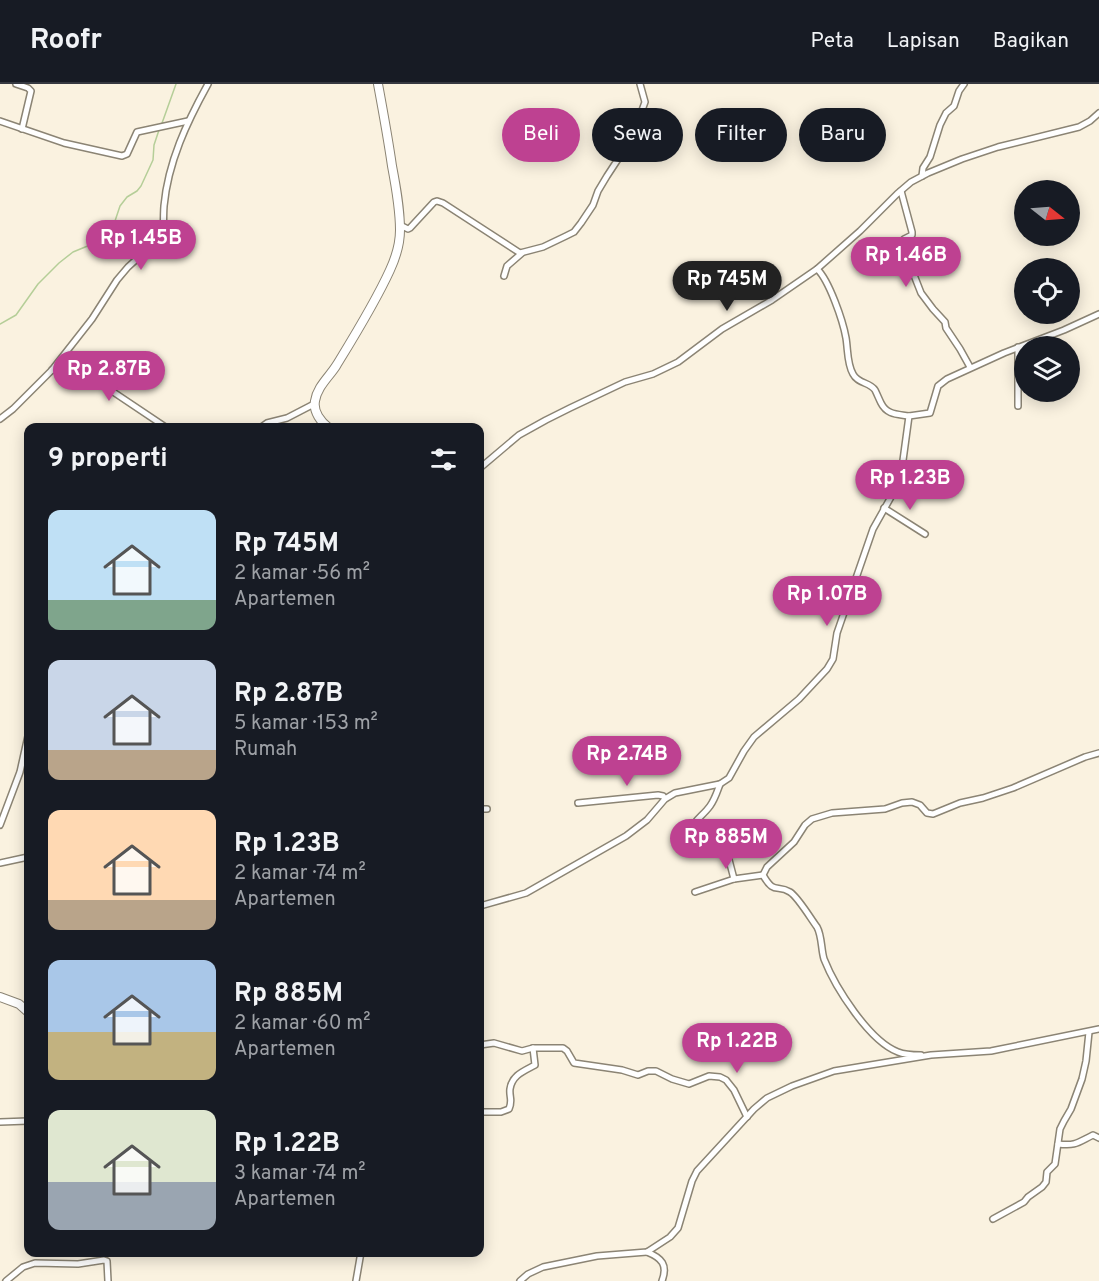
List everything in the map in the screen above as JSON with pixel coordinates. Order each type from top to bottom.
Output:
[{"type":"street","points":[[16,84],[31,91],[22,129]]},
{"type":"street","points":[[0,419],[52,370],[92,319],[117,280],[139,257],[155,251],[163,244],[166,188],[174,157],[188,122],[208,84]]},
{"type":"street","points":[[323,423],[316,414],[314,404],[321,385],[334,369],[376,297],[398,249],[400,225],[397,194],[378,84]]},
{"type":"street","points":[[504,276],[507,266],[522,253],[543,247],[574,232],[581,223],[626,147],[641,113],[645,102],[640,84]]},
{"type":"street","points":[[922,176],[940,125],[946,112],[954,106],[964,84]]},
{"type":"street","points":[[484,465],[519,435],[546,420],[625,382],[653,374],[678,362],[722,329],[817,269],[911,182],[962,159],[998,147],[1079,126],[1090,121],[1099,113]]},
{"type":"street","points":[[0,121],[64,143],[122,156],[127,154],[136,132],[188,122]]},
{"type":"street","points":[[901,191],[912,232],[903,243],[916,283],[926,301],[945,322],[946,328],[970,367]]},
{"type":"street","points":[[400,225],[410,228],[434,202],[440,202],[522,253]]},
{"type":"street","points":[[817,269],[824,278],[840,316],[850,365],[855,377],[874,389],[882,407],[888,412],[909,416],[930,413],[938,386],[947,379],[1014,349]]},
{"type":"street","points":[[1048,336],[1099,315]]},
{"type":"street","points":[[52,370],[79,369],[160,423]]},
{"type":"street","points":[[267,423],[287,418],[314,404]]},
{"type":"street","points":[[484,905],[526,893],[626,836],[647,820],[665,799],[675,793],[720,784],[729,778],[754,737],[799,699],[827,669],[833,659],[837,633],[873,529],[901,475],[909,416]]},
{"type":"street","points":[[884,508],[925,534]]},
{"type":"street","points":[[763,875],[767,867],[794,842],[805,825],[812,819],[832,813],[885,809],[912,802],[920,805],[927,813],[933,814],[960,802],[983,798],[1013,788],[1099,753]]},
{"type":"street","points":[[0,825],[20,772],[24,754]]},
{"type":"street","points":[[720,784],[710,807],[692,825],[691,834],[696,846],[719,850],[728,856],[734,879]]},
{"type":"street","points":[[578,803],[658,795],[665,799]]},
{"type":"street","points":[[0,863],[24,858]]},
{"type":"street","points":[[695,892],[734,879],[763,875]]},
{"type":"street","points":[[763,875],[774,889],[790,892],[818,927],[822,951],[830,972],[850,1007],[867,1027],[886,1046],[898,1052],[931,1055]]},
{"type":"street","points":[[0,997],[19,1004],[24,1008]]},
{"type":"street","points":[[520,1281],[528,1274],[543,1267],[597,1256],[647,1252],[675,1233],[697,1171],[754,1109],[767,1098],[792,1086],[834,1071],[931,1055],[991,1051],[1099,1029]]},
{"type":"street","points":[[993,1219],[1024,1202],[1046,1182],[1047,1172],[1055,1164],[1060,1129],[1071,1109],[1082,1079],[1089,1032]]},
{"type":"street","points":[[484,1044],[494,1043],[522,1051],[533,1048],[563,1048],[574,1063],[638,1075],[656,1071],[689,1084],[709,1076],[720,1077],[726,1080],[734,1090],[747,1117]]},
{"type":"street","points":[[484,1112],[501,1113],[509,1109],[512,1098],[510,1088],[515,1077],[523,1069],[535,1065],[533,1048]]},
{"type":"street","points":[[0,1122],[24,1121]]},
{"type":"street","points":[[1058,1144],[1080,1143],[1091,1136],[1099,1138]]},
{"type":"street","points":[[647,1252],[659,1258],[665,1273],[662,1281]]},
{"type":"street","points":[[106,1257],[108,1281]]},
{"type":"street","points":[[356,1281],[360,1257]]},
{"type":"street","points":[[6,1281],[23,1267],[35,1263],[78,1264],[106,1261]]},
{"type":"waterway","points":[[161,126],[176,84]]},
{"type":"waterway","points":[[0,324],[16,315],[38,284],[59,263],[73,252],[111,233],[120,206],[141,186],[153,160],[154,145],[159,130]]}]
